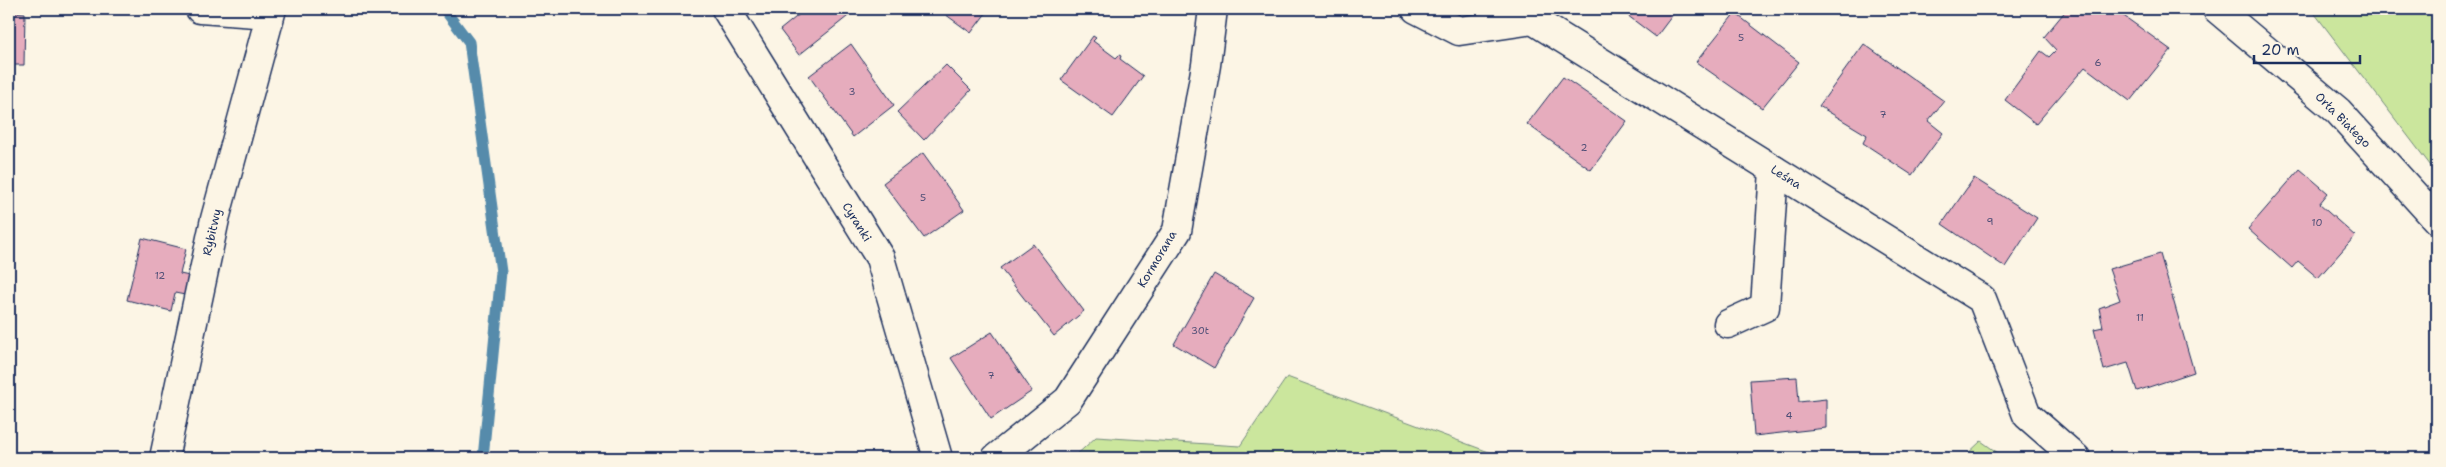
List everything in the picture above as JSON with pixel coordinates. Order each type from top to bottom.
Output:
[{"type":"street","points":[[200,9],[271,11]]},
{"type":"street","name":"Cyranki","points":[[726,9],[880,258],[938,458]]},
{"type":"street","name":"Kormorana","points":[[996,458],[1068,400],[1176,231],[1206,65],[1213,9]]},
{"type":"street","name":"Leśna","points":[[1416,9],[1459,32],[1533,20],[1982,299],[2027,415],[2076,458]]},
{"type":"street","name":"Orła Białego","points":[[2217,9],[2338,111],[2437,220]]},
{"type":"street","name":"Rybitwy","points":[[164,458],[215,219],[271,11]]},
{"type":"street","points":[[1728,324],[1765,307],[1774,170]]},
{"type":"green space","points":[[2437,9],[2437,174],[2312,10]]},
{"type":"green space","points":[[1287,377],[1505,458],[1073,458],[1096,437],[1240,446]]},
{"type":"green space","points":[[1981,441],[2005,458],[1963,458]]},
{"type":"building","points":[[806,9],[857,9],[799,55],[780,30]]},
{"type":"building","points":[[938,9],[989,9],[971,33]]},
{"type":"building","points":[[1619,9],[1677,9],[1656,37]]},
{"type":"building","points":[[2067,9],[2114,9],[2171,50],[2130,101],[2085,67],[2036,124],[2005,100],[2041,51],[2049,57],[2056,50],[2044,37]]},
{"type":"building","points":[[9,12],[25,13],[24,65],[9,65]]},
{"type":"building","points":[[1735,13],[1799,62],[1762,108],[1696,62]]},
{"type":"building","points":[[1093,36],[1096,38],[1093,41],[1116,58],[1119,55],[1121,56],[1120,59],[1143,76],[1113,117],[1061,80]]},
{"type":"building","points":[[851,44],[894,105],[853,137],[809,76]]},
{"type":"building","points":[[1864,44],[1944,101],[1928,121],[1943,133],[1912,175],[1863,143],[1867,135],[1819,106]]},
{"type":"building","points":[[946,65],[971,90],[924,140],[897,112]]},
{"type":"building","points":[[1563,77],[1627,121],[1591,170],[1527,124]]},
{"type":"building","points":[[923,153],[964,210],[924,238],[883,183]]},
{"type":"building","points":[[2300,169],[2328,193],[2319,204],[2355,236],[2318,278],[2298,261],[2292,268],[2248,229]]},
{"type":"building","points":[[1974,178],[2037,218],[2005,267],[1942,224]]},
{"type":"building","points":[[142,238],[186,249],[180,274],[194,277],[190,296],[175,293],[171,311],[127,300]]},
{"type":"building","points":[[1033,244],[1084,311],[1054,336],[1000,268]]},
{"type":"building","points":[[2160,254],[2194,372],[2137,391],[2128,363],[2104,370],[2094,329],[2103,327],[2099,308],[2120,300],[2109,269]]},
{"type":"building","points":[[1214,274],[1254,298],[1214,368],[1174,344]]},
{"type":"building","points":[[992,332],[1032,391],[991,419],[951,358]]},
{"type":"building","points":[[1797,377],[1799,402],[1826,399],[1826,428],[1754,436],[1750,380]]},
{"type":"waterway","points":[[444,9],[469,42],[501,272],[483,458]]}]
